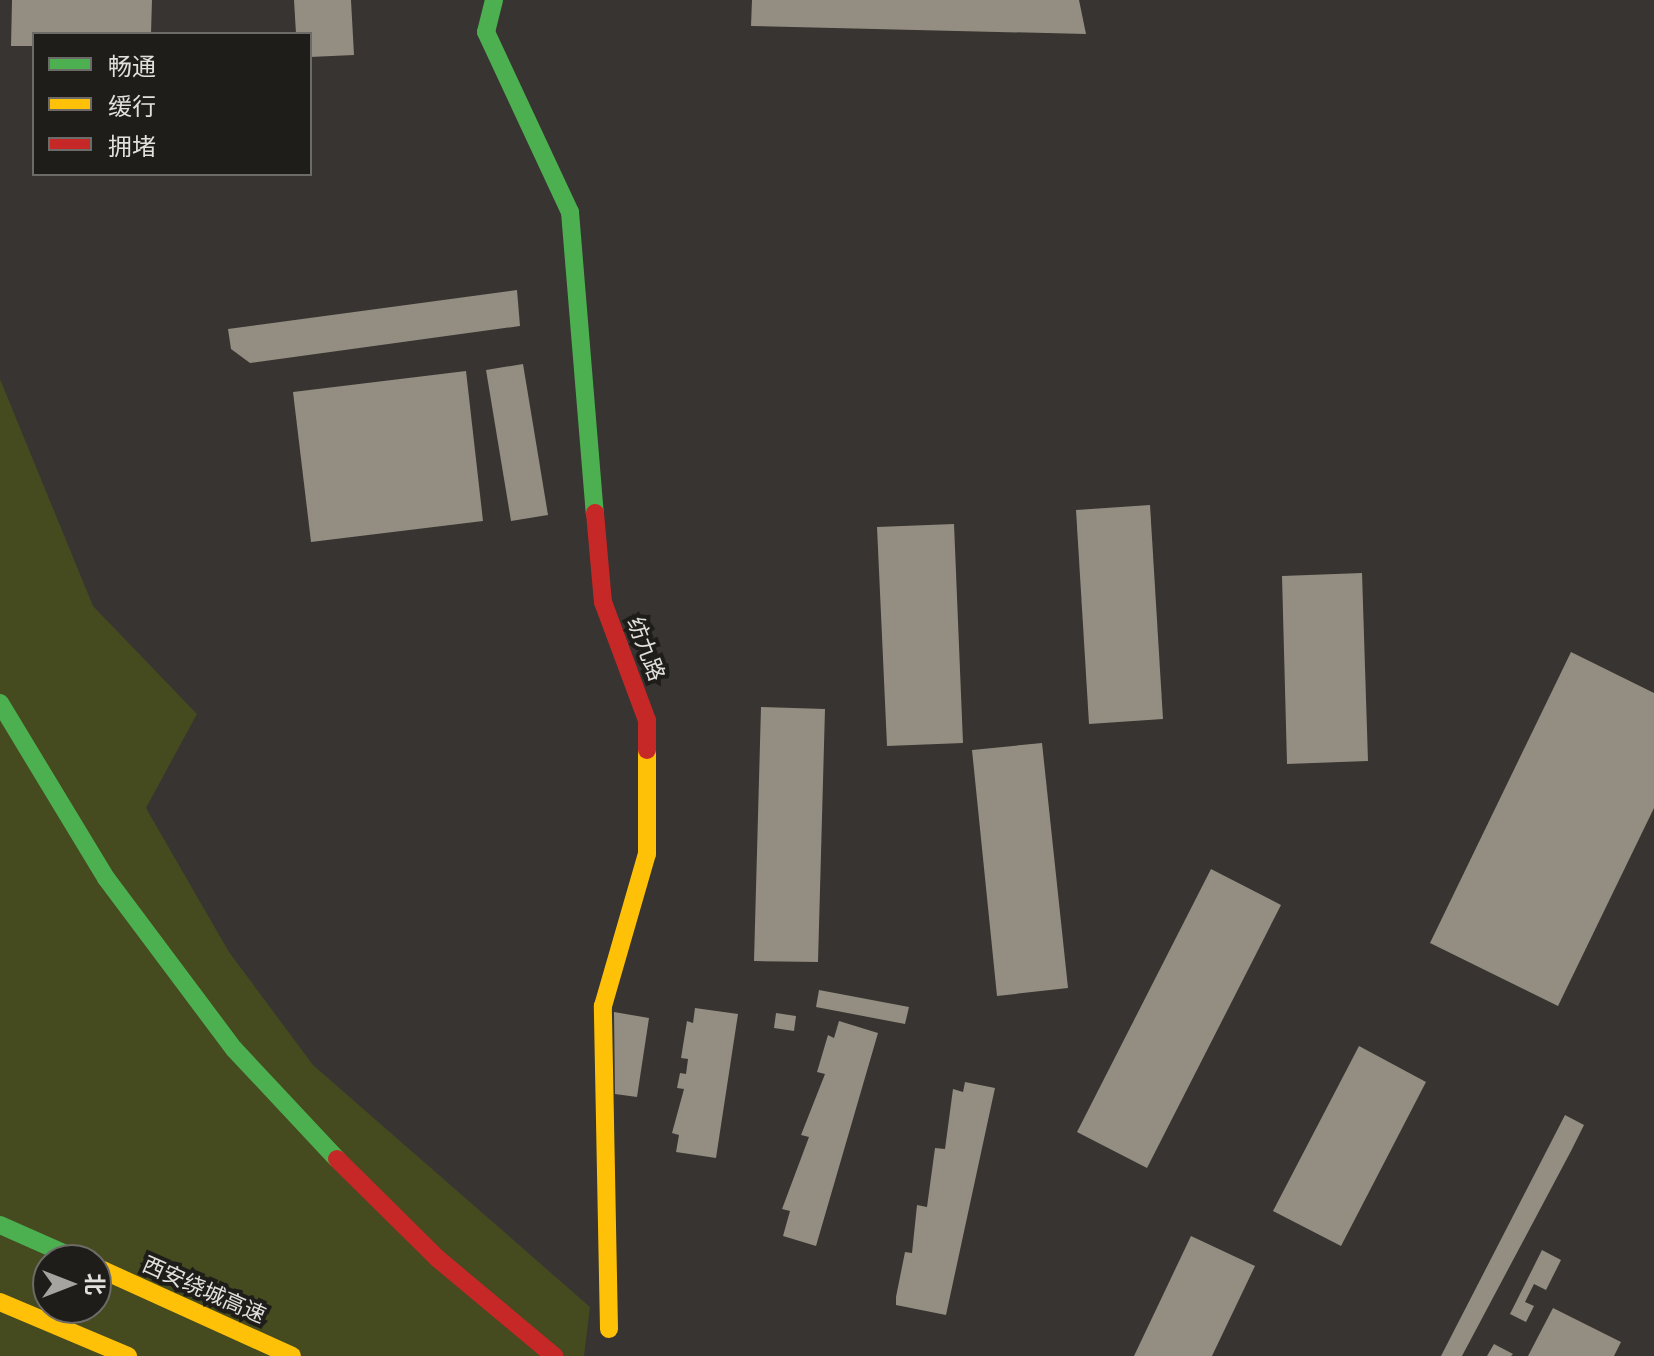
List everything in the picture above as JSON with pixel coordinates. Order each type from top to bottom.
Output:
[{"type":"main road","name":"纺九路","points":[[494,0],[486,32],[570,212],[603,602],[647,720],[647,854],[603,1006],[609,1329]]},
{"type":"main road","points":[[0,703],[106,878],[234,1049],[290,1112],[437,1258],[554,1356]]},
{"type":"main road","points":[[0,1225],[43,1244]]},
{"type":"main road","name":"西安绕城高速","points":[[112,1274],[292,1356]]},
{"type":"main road","points":[[0,1302],[128,1356]]},
{"type":"green space","points":[[0,379],[93,606],[197,714],[146,808],[229,952],[313,1065],[590,1307],[584,1356],[0,1356]]},
{"type":"building","points":[[12,0],[152,0],[151,32],[32,32],[32,46],[11,46]]},
{"type":"building","points":[[294,0],[351,0],[354,55],[312,57],[312,32],[296,32]]},
{"type":"building","points":[[752,0],[1079,0],[1086,34],[751,26]]},
{"type":"building","points":[[517,290],[520,326],[250,363],[231,349],[228,329]]},
{"type":"building","points":[[523,364],[548,515],[511,521],[486,370]]},
{"type":"building","points":[[466,371],[483,521],[311,542],[293,392]]},
{"type":"building","points":[[1150,505],[1163,719],[1089,724],[1076,510]]},
{"type":"building","points":[[954,524],[963,743],[887,746],[877,527]]},
{"type":"building","points":[[1362,573],[1368,761],[1287,764],[1282,576]]},
{"type":"building","points":[[1571,652],[1654,693],[1654,808],[1558,1006],[1430,943]]},
{"type":"building","points":[[761,707],[825,709],[818,962],[754,961]]},
{"type":"building","points":[[1042,743],[1068,988],[997,996],[972,750]]},
{"type":"building","points":[[1211,869],[1281,905],[1147,1168],[1077,1132]]},
{"type":"building","points":[[819,990],[909,1007],[905,1024],[816,1007]]},
{"type":"building","points":[[695,1008],[738,1014],[716,1158],[676,1152],[679,1135],[672,1133],[684,1089],[677,1088],[680,1073],[686,1074],[688,1059],[681,1058],[687,1021],[693,1023]]},
{"type":"building","points":[[614,1012],[649,1018],[637,1097],[615,1094]]},
{"type":"building","points":[[776,1013],[796,1016],[794,1031],[774,1028]]},
{"type":"building","points":[[839,1021],[878,1033],[816,1246],[783,1236],[790,1211],[782,1209],[809,1137],[801,1135],[825,1074],[817,1072],[828,1035],[834,1038]]},
{"type":"building","points":[[1359,1046],[1426,1082],[1341,1246],[1273,1211]]},
{"type":"building","points":[[965,1082],[995,1088],[946,1315],[896,1305],[896,1297],[905,1252],[912,1253],[917,1205],[927,1207],[935,1148],[945,1149],[953,1089],[963,1092]]},
{"type":"building","points":[[1565,1115],[1584,1125],[1571,1151],[1462,1356],[1441,1356]]},
{"type":"building","points":[[1191,1236],[1255,1266],[1212,1356],[1134,1356]]},
{"type":"building","points":[[1542,1250],[1561,1260],[1546,1290],[1534,1284],[1525,1302],[1534,1306],[1526,1322],[1510,1314]]},
{"type":"building","points":[[1553,1308],[1621,1342],[1614,1356],[1528,1356]]},
{"type":"building","points":[[1494,1344],[1513,1354],[1487,1356]]},
{"type":"traffic: fast","points":[[494,0],[486,32],[570,212],[595,513]]},
{"type":"traffic: fast","points":[[0,703],[106,878],[234,1049],[337,1159]]},
{"type":"traffic: fast","points":[[0,1225],[43,1244]]},
{"type":"traffic: slow","points":[[609,1329],[603,1006],[647,854],[647,750]]},
{"type":"traffic: slow","points":[[112,1274],[292,1356]]},
{"type":"traffic: slow","points":[[0,1302],[128,1356]]},
{"type":"traffic: jam","points":[[595,513],[603,602],[647,720],[647,750]]},
{"type":"traffic: jam","points":[[337,1159],[437,1258],[554,1356]]}]
